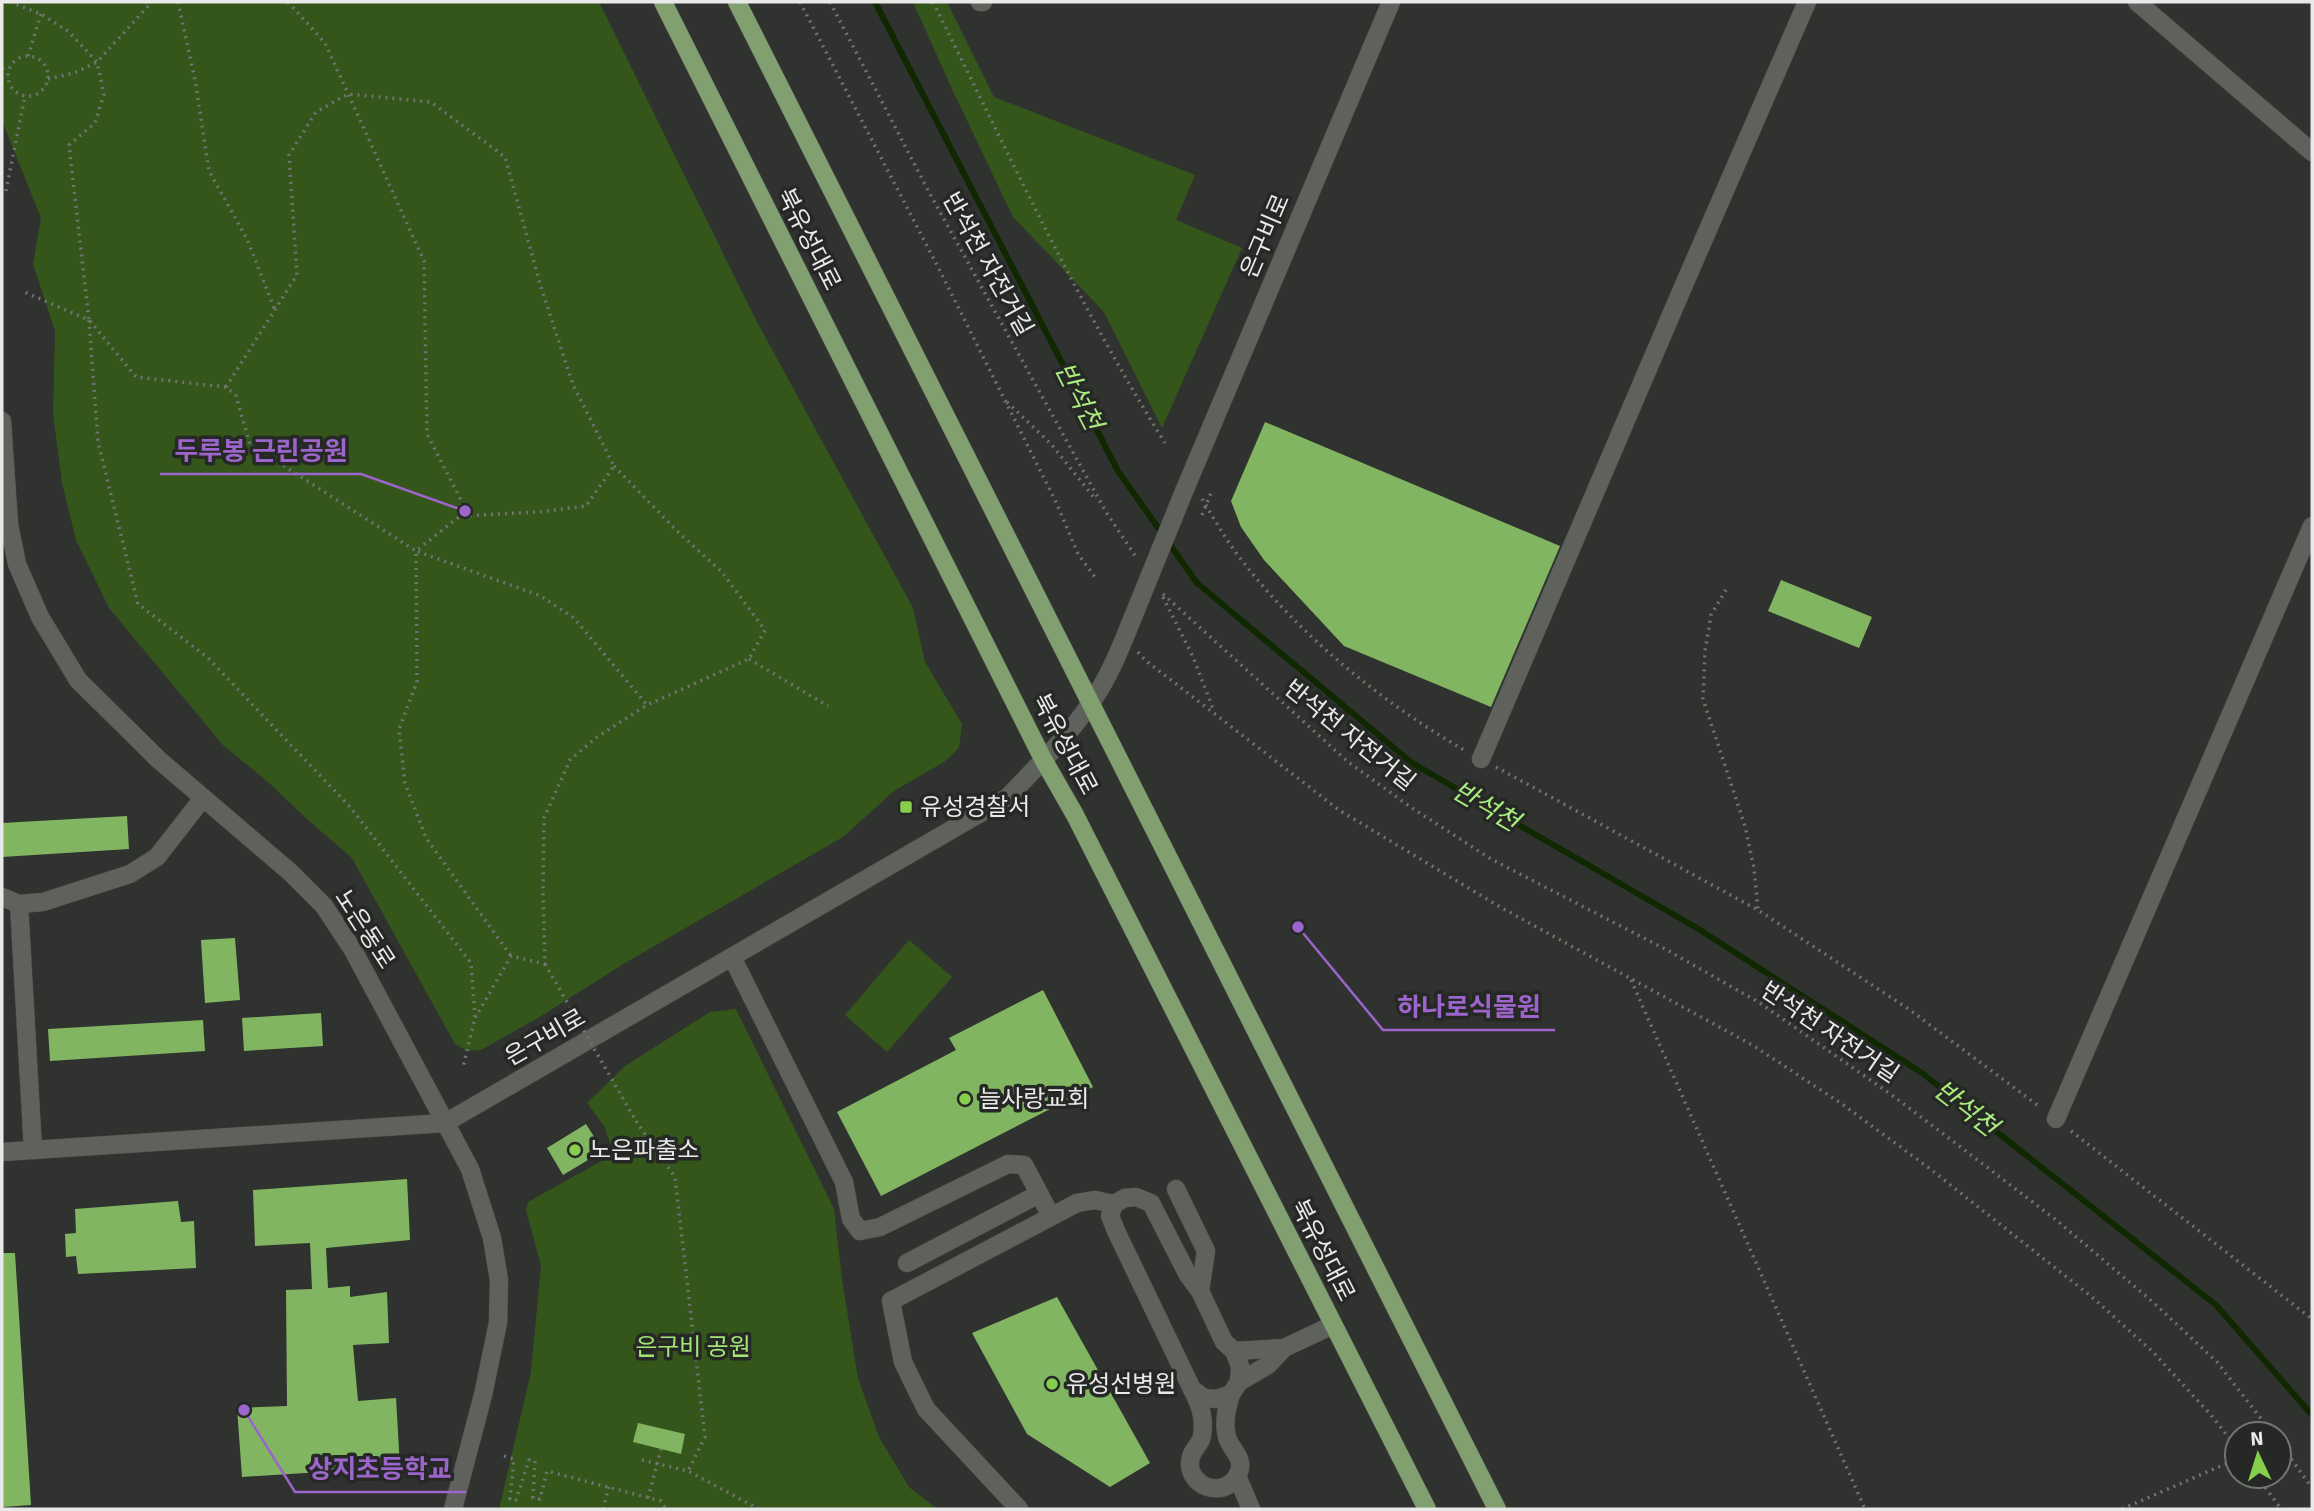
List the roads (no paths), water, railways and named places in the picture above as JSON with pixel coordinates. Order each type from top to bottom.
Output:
[{"type":"main road","name":"북유성대로","points":[[663,2],[1043,759],[1075,815],[1426,1509]]},
{"type":"main road","name":"북유성대로","points":[[737,2],[1497,1509]]},
{"type":"street","name":"은구비로","points":[[2,1152],[445,1123],[1008,797],[1073,728],[1092,702],[1125,638],[1187,484],[1391,2]]},
{"type":"street","points":[[1481,759],[1807,2]]},
{"type":"street","points":[[2137,2],[2312,152]]},
{"type":"street","name":"노은동로","points":[[2,421],[9,524],[17,564],[40,617],[78,680],[159,760],[290,872],[324,906],[353,950],[470,1169],[492,1238],[499,1280],[498,1323],[483,1395],[453,1509]]},
{"type":"street","points":[[2056,1119],[2312,526]]},
{"type":"street","points":[[33,1150],[10,901],[43,902],[130,873],[157,857],[203,798]]},
{"type":"street","points":[[732,957],[844,1182],[851,1219],[860,1231],[880,1227],[1008,1164],[1024,1165],[1051,1216]]},
{"type":"street","points":[[1176,1189],[1206,1251],[1200,1291]]},
{"type":"street","points":[[907,1263],[1039,1194]]},
{"type":"street","points":[[1112,1210],[1125,1198],[1136,1197],[1151,1203],[1188,1275],[1200,1291],[1224,1342],[1234,1351],[1240,1366],[1226,1415],[1227,1438],[1240,1460],[1235,1485],[1251,1509]]},
{"type":"street","points":[[1019,1509],[926,1409],[903,1362],[891,1301],[1077,1203],[1095,1200],[1112,1210],[1200,1403],[1202,1439],[1191,1455],[1191,1472],[1201,1485],[1209,1488],[1235,1485]]},
{"type":"street","points":[[1234,1351],[1284,1348],[1334,1325]]},
{"type":"street","points":[[1192,1389],[1204,1398],[1217,1399],[1268,1365],[1284,1348]]},
{"type":"waterway","name":"반석천","points":[[875,2],[1118,471],[1197,583],[1412,763],[1697,928],[1922,1073],[2216,1305],[2312,1415]]},
{"type":"place","name":"두루봉 근린공원","points":[[465,511]]},
{"type":"place","name":"유성경찰서","points":[[906,807]]},
{"type":"place","name":"하나로식물원","points":[[1298,927]]},
{"type":"place","name":"늘사랑교회","points":[[965,1099]]},
{"type":"place","name":"노은파출소","points":[[575,1150]]},
{"type":"place","name":"유성선병원","points":[[1052,1384]]},
{"type":"place","name":"상지초등학교","points":[[244,1410]]},
{"type":"park label","name":"은구비 공원","points":[[693,1347]]}]
